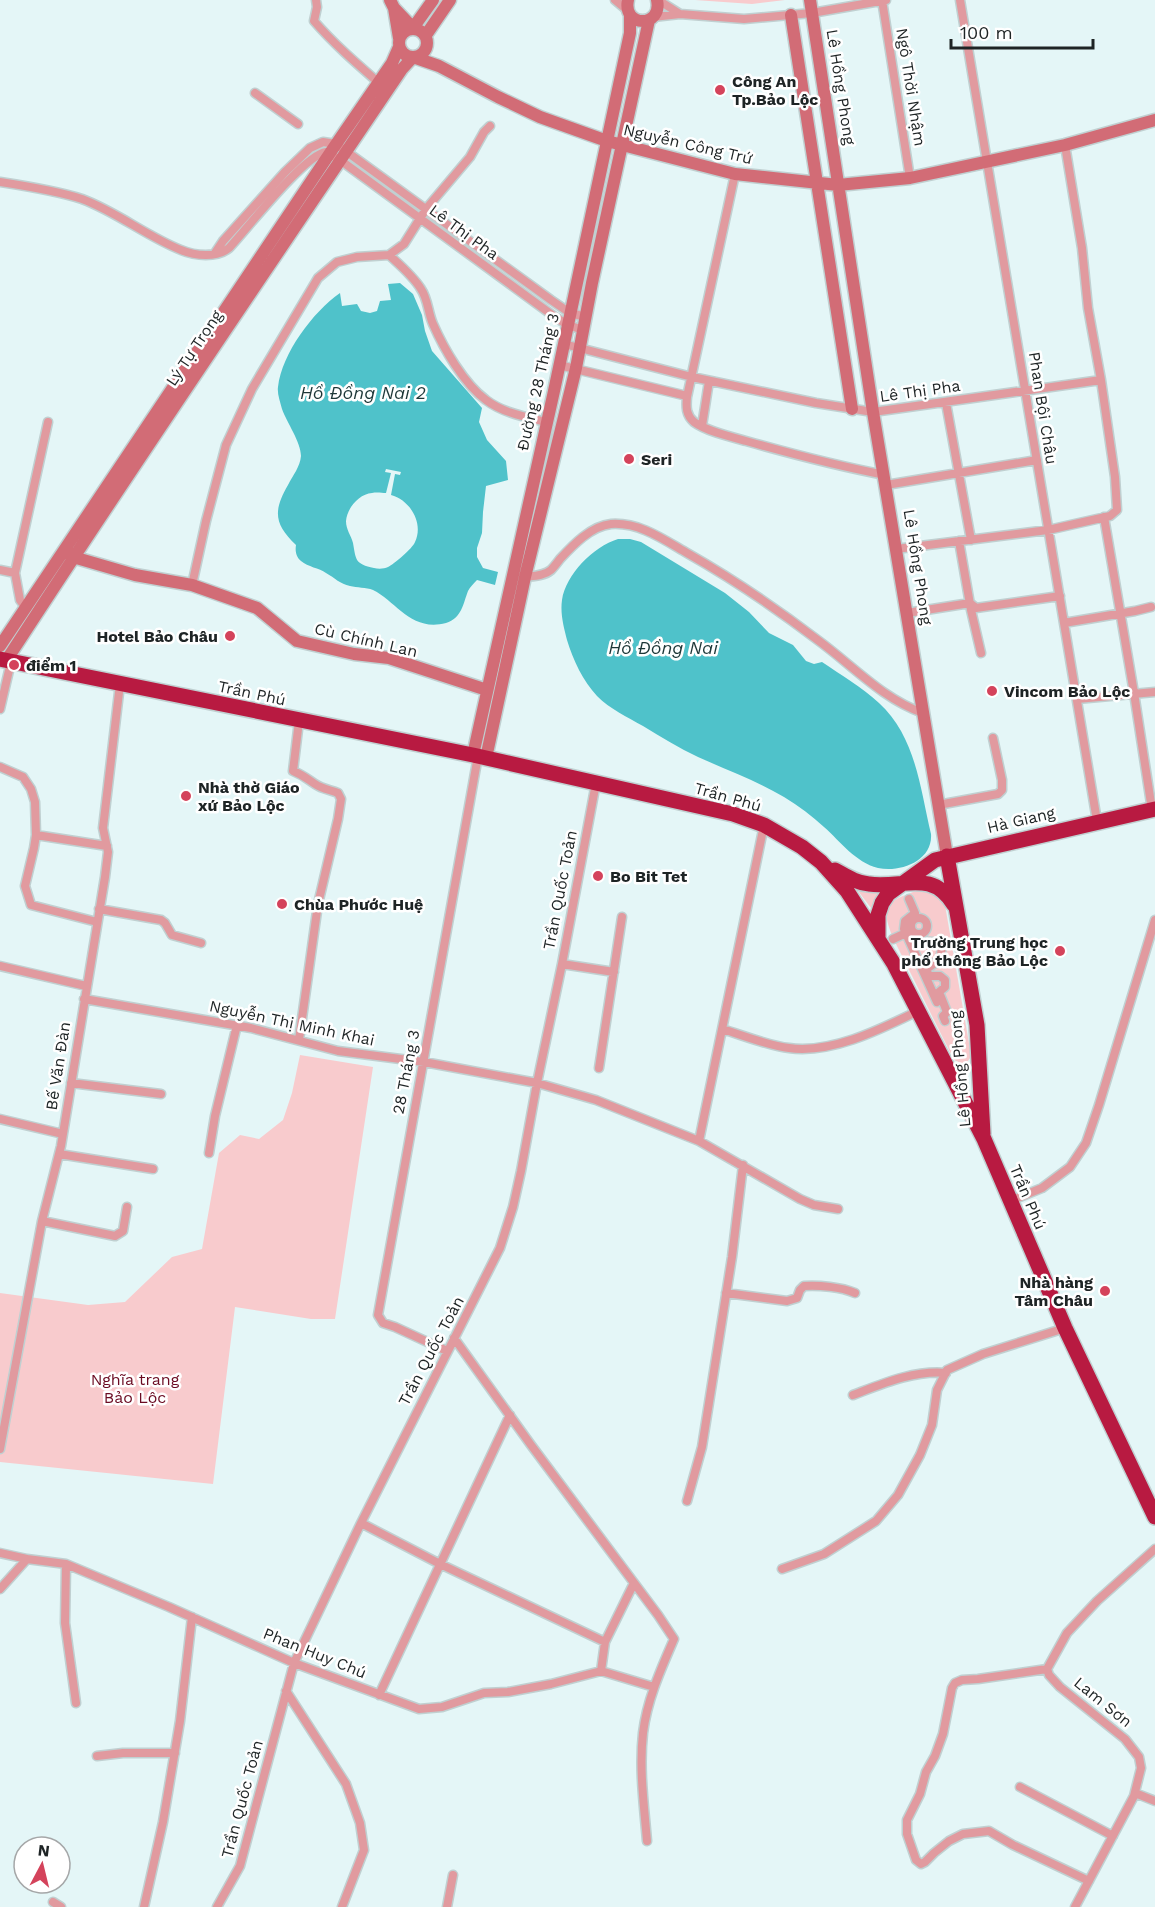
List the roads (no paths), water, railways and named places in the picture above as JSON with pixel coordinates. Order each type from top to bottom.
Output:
[{"type":"highway","name":"Trần Phú","points":[[4,657],[120,684],[479,756],[733,814],[764,825],[802,847],[821,862],[848,891],[886,939],[894,964],[984,1140],[1065,1328],[1155,1517]]},
{"type":"highway","name":"Hà Giang","points":[[886,939],[878,915],[882,903],[888,894],[902,882],[934,860],[1153,809]]},
{"type":"highway","name":"Lê Hồng Phong","points":[[947,856],[977,1025],[984,1140]]},
{"type":"highway","name":"Hà Giang","points":[[821,862],[846,877],[867,884],[902,882],[929,884],[940,889],[949,897],[955,908]]},
{"type":"highway","points":[[947,1067],[962,1072],[968,1071],[979,1060]]},
{"type":"street","points":[[316,0],[314,21],[329,39],[379,83]]},
{"type":"street","points":[[399,42],[405,31],[414,28],[433,0]]},
{"type":"street","points":[[392,4],[399,42],[405,54],[413,57],[426,50],[426,38],[450,0]]},
{"type":"street","points":[[615,0],[639,21],[680,14],[744,19],[791,15],[811,6],[883,0]]},
{"type":"street","points":[[658,0],[680,14]]},
{"type":"street","name":"Đường 28 Tháng 3","points":[[479,756],[576,368],[621,145],[651,18],[658,8],[658,0]]},
{"type":"street","name":"Ngô Thời Nhậm","points":[[883,0],[910,178]]},
{"type":"street","name":"Phan Bội Châu","points":[[960,0],[1097,821]]},
{"type":"street","points":[[392,4],[414,28],[422,31],[439,66]]},
{"type":"street","name":"Lê Hồng Phong","points":[[811,6],[873,412],[947,856]]},
{"type":"street","name":"Đường 28 Tháng 3","points":[[479,756],[487,690],[560,365],[630,33],[628,9]]},
{"type":"street","points":[[791,15],[852,409]]},
{"type":"street","name":"Lý Tự Trọng","points":[[4,657],[69,554],[338,152],[393,63],[399,42]]},
{"type":"street","name":"Lý Tự Trọng","points":[[338,152],[413,57]]},
{"type":"street","name":"Nguyễn Công Trứ","points":[[413,57],[439,66],[535,114],[607,141],[735,174],[838,185],[910,178],[1065,145],[1155,120]]},
{"type":"street","points":[[255,93],[298,124]]},
{"type":"street","points":[[192,585],[226,445],[252,389],[318,278],[337,262],[357,257],[390,255],[404,244],[426,209],[470,157],[490,126]]},
{"type":"street","points":[[0,182],[79,198],[97,205],[181,250],[207,255],[215,253],[257,203],[310,148],[322,142],[426,209],[569,319],[584,324]]},
{"type":"street","points":[[896,549],[1048,530],[1110,516],[1117,510],[1118,499],[1065,145]]},
{"type":"street","name":"Lê Thị Pha","points":[[338,152],[421,219],[569,319],[584,324]]},
{"type":"street","points":[[735,174],[687,396],[686,409],[689,417],[695,423],[727,436],[885,480],[957,473],[1037,460]]},
{"type":"street","points":[[390,255],[422,290],[433,324],[449,356],[465,379],[486,400],[514,414],[546,422]]},
{"type":"street","name":"Lê Thị Pha","points":[[564,344],[709,381],[873,412],[1101,380]]},
{"type":"street","points":[[560,365],[687,396]]},
{"type":"street","points":[[702,426],[709,381]]},
{"type":"street","points":[[946,403],[971,540]]},
{"type":"street","points":[[26,608],[20,600],[15,573],[48,422]]},
{"type":"street","points":[[535,469],[550,472]]},
{"type":"street","points":[[1104,517],[1153,809]]},
{"type":"street","points":[[525,577],[538,576],[551,570],[594,529],[610,524],[628,525],[644,530],[719,571],[759,597],[820,641],[888,696],[904,706],[923,713]]},
{"type":"street","points":[[959,541],[981,652]]},
{"type":"street","name":"Lý Tự Trọng","points":[[4,657],[26,608],[69,554]]},
{"type":"street","name":"Cù Chính Lan","points":[[69,554],[135,575],[192,585],[257,608],[297,641],[354,654],[389,658],[487,690]]},
{"type":"street","points":[[0,570],[15,573]]},
{"type":"street","points":[[907,613],[970,603],[976,608],[1059,596]]},
{"type":"street","points":[[1064,623],[1151,606]]},
{"type":"street","points":[[0,708],[4,657]]},
{"type":"street","name":"Bế Văn Đàn","points":[[0,1449],[42,1221],[63,1134],[108,852],[104,828],[120,684]]},
{"type":"street","points":[[1077,699],[1155,692]]},
{"type":"street","points":[[299,721],[293,771],[326,789],[339,793],[341,799],[318,904],[299,1040]]},
{"type":"street","points":[[938,805],[998,794],[1002,790],[993,738]]},
{"type":"street","name":"28 Tháng 3","points":[[447,1351],[382,1323],[378,1315],[479,756]]},
{"type":"street","points":[[0,767],[23,777],[31,789],[35,802],[36,835],[24,886],[31,905],[97,922]]},
{"type":"street","name":"Trần Quốc Toản","points":[[217,1907],[240,1866],[294,1663],[361,1523],[500,1248],[519,1180],[596,783]]},
{"type":"street","points":[[699,1141],[764,825]]},
{"type":"street","points":[[36,835],[107,846]]},
{"type":"street","points":[[909,899],[915,913],[905,921],[904,929],[938,1003],[941,1006],[944,1005]]},
{"type":"street","points":[[99,909],[161,920],[172,935],[201,943]]},
{"type":"street","points":[[599,1068],[622,917]]},
{"type":"street","points":[[1010,1201],[1042,1188],[1070,1167],[1086,1143],[1155,920]]},
{"type":"street","points":[[886,939],[906,933]]},
{"type":"street","points":[[912,946],[923,937],[940,947],[939,960],[928,968],[926,973],[931,976],[940,976],[945,980],[945,987],[939,992],[947,1012],[943,1016],[945,1021]]},
{"type":"street","points":[[562,964],[614,972]]},
{"type":"street","points":[[0,966],[86,986]]},
{"type":"street","name":"Nguyễn Thị Minh Khai","points":[[84,999],[237,1025],[338,1051],[424,1062],[537,1083],[596,1100],[699,1141],[800,1199],[814,1205],[838,1209]]},
{"type":"street","points":[[722,1029],[790,1048],[813,1048],[850,1041],[918,1011]]},
{"type":"street","points":[[209,1153],[215,1116],[237,1025]]},
{"type":"street","points":[[71,1083],[161,1094]]},
{"type":"street","points":[[0,1119],[63,1134]]},
{"type":"street","points":[[59,1154],[153,1169]]},
{"type":"street","points":[[687,1501],[702,1447],[743,1165]]},
{"type":"street","points":[[42,1221],[114,1236],[123,1231],[127,1207]]},
{"type":"street","points":[[726,1293],[787,1301],[797,1298],[804,1286],[818,1285],[855,1293]]},
{"type":"street","points":[[782,1569],[824,1554],[876,1521],[898,1495],[921,1455],[932,1425],[937,1389],[947,1370],[983,1354],[1065,1328]]},
{"type":"street","points":[[454,1338],[674,1639],[654,1687],[643,1731],[641,1764],[646,1840]]},
{"type":"street","points":[[853,1395],[929,1371],[946,1373]]},
{"type":"street","points":[[379,1695],[510,1415]]},
{"type":"street","points":[[361,1523],[440,1564],[605,1642]]},
{"type":"street","points":[[1089,1881],[989,1831],[963,1834],[949,1841],[921,1864],[916,1860],[907,1834],[907,1820],[920,1794],[926,1772],[943,1734],[955,1683],[962,1680],[1047,1669],[1067,1633],[1097,1601],[1155,1549]]},
{"type":"street","name":"Phan Huy Chú","points":[[0,1553],[66,1564],[294,1663],[419,1709],[442,1707],[484,1693],[508,1692],[551,1684],[601,1671]]},
{"type":"street","points":[[0,1589],[27,1559]]},
{"type":"street","points":[[66,1564],[65,1623],[76,1704]]},
{"type":"street","points":[[634,1583],[605,1642],[601,1671],[654,1687]]},
{"type":"street","points":[[144,1907],[163,1822],[175,1753],[192,1617]]},
{"type":"street","name":"Lam Sơn","points":[[1047,1669],[1049,1675],[1060,1686],[1125,1739],[1139,1757],[1141,1768],[1135,1793],[1076,1907]]},
{"type":"street","points":[[286,1691],[346,1784],[360,1823],[364,1850],[342,1907]]},
{"type":"street","points":[[97,1756],[123,1753],[175,1753]]},
{"type":"street","points":[[1020,1787],[1113,1836]]},
{"type":"street","points":[[1135,1793],[1155,1801]]},
{"type":"street","points":[[447,1907],[453,1875]]},
{"type":"water","name":"Hồ Đồng Nai 2","points":[[400,283],[413,294],[422,315],[432,351],[482,408],[479,422],[487,440],[506,461],[508,480],[486,486],[482,533],[477,548],[477,557],[483,568],[498,572],[495,585],[477,580],[468,591],[459,614],[451,621],[434,625],[414,620],[373,590],[346,585],[304,563],[298,558],[296,545],[283,530],[278,517],[283,494],[298,467],[301,456],[299,445],[278,395],[281,374],[292,347],[319,311],[340,293],[342,306],[357,304],[361,311],[370,313],[377,311],[380,301],[391,300],[388,284]],"holes":[[[386,469],[401,472],[400,475],[395,474],[391,495],[404,502],[414,513],[418,527],[415,542],[403,556],[388,567],[377,569],[363,565],[356,557],[347,527],[349,511],[354,502],[367,494],[386,493],[391,473],[385,472]]]},
{"type":"water","name":"Hồ Đồng Nai","points":[[618,539],[641,542],[725,593],[749,612],[769,633],[793,645],[806,661],[814,664],[822,662],[859,686],[879,703],[901,731],[915,764],[931,834],[927,851],[921,858],[896,869],[878,868],[862,861],[790,800],[684,750],[607,705],[597,696],[583,677],[569,648],[563,621],[562,600],[569,581],[582,563],[599,548]]},
{"type":"place","name":"Công An Tp.Bảo Lộc","points":[[720,90]]},
{"type":"place","name":"Seri","points":[[629,459]]},
{"type":"place","name":"Hotel Bảo Châu","points":[[230,636]]},
{"type":"place","name":"điểm 1","points":[[14,665]]},
{"type":"place","name":"Vincom Bảo Lộc","points":[[992,691]]},
{"type":"place","name":"Nhà thờ Giáo xứ Bảo Lộc","points":[[186,796]]},
{"type":"place","name":"Bo Bit Tet","points":[[598,876]]},
{"type":"place","name":"Chùa Phước Huệ","points":[[282,904]]},
{"type":"place","name":"Trường Trung học phổ thông Bảo Lộc","points":[[1060,951]]},
{"type":"place","name":"Nhà hàng Tâm Châu","points":[[1105,1291]]},
{"type":"park label","name":"Nghĩa trang Bảo Lộc","points":[[135,1388]]}]
